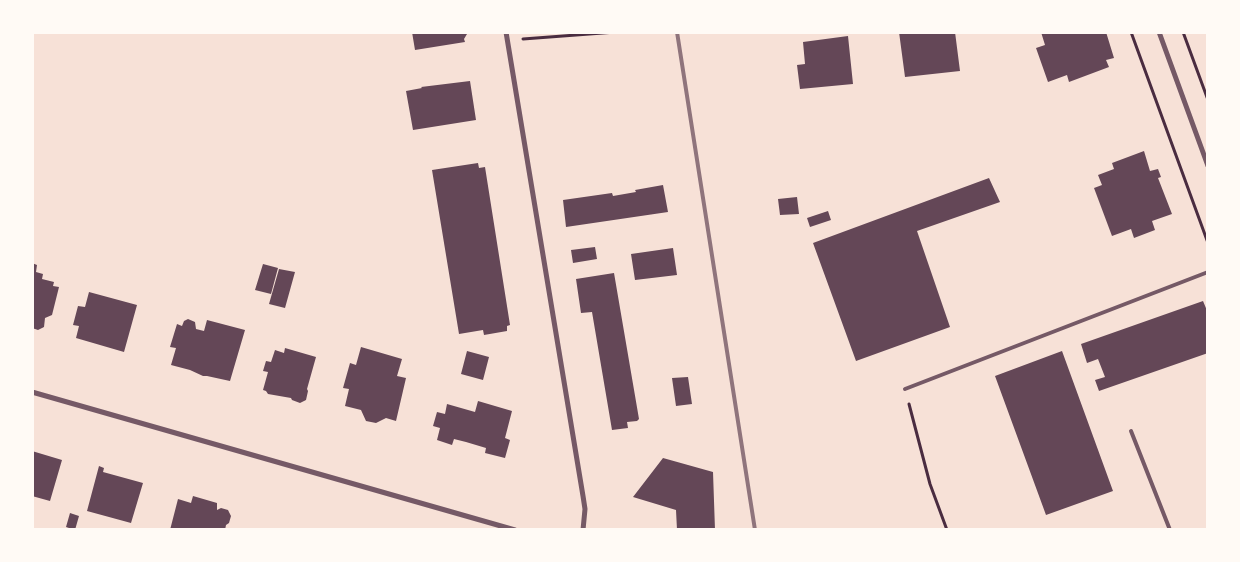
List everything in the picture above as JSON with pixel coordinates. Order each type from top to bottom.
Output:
[{"type":"street","points":[[506,32],[583,496],[585,509],[583,530]]},
{"type":"street","points":[[1159,32],[1208,166]]},
{"type":"street","points":[[32,392],[515,530]]},
{"type":"lane","points":[[905,389],[1208,272]]},
{"type":"lane","points":[[1131,431],[1170,530]]},
{"type":"path","points":[[507,40],[616,32]]},
{"type":"path","points":[[669,32],[678,32]]},
{"type":"path","points":[[1131,32],[1208,243]]},
{"type":"path","points":[[1183,32],[1208,100]]},
{"type":"path","points":[[905,389],[930,484],[947,530]]},
{"type":"building","points":[[412,32],[466,32],[467,34],[464,39],[465,42],[415,50]]},
{"type":"building","points":[[899,32],[955,32],[960,71],[905,77]]},
{"type":"building","points":[[1041,32],[1106,32],[1114,58],[1106,60],[1109,67],[1069,82],[1067,75],[1048,82],[1036,48],[1045,45]]},
{"type":"building","points":[[848,36],[853,84],[800,89],[797,65],[805,64],[803,42]]},
{"type":"building","points":[[470,81],[476,120],[413,130],[406,91],[421,87]]},
{"type":"building","points":[[1144,151],[1150,171],[1158,169],[1161,177],[1158,178],[1172,214],[1152,221],[1155,230],[1134,238],[1131,229],[1112,236],[1094,188],[1102,185],[1098,175],[1114,169],[1112,163]]},
{"type":"building","points":[[478,163],[479,168],[485,167],[510,325],[507,326],[507,331],[484,335],[483,330],[459,334],[432,170]]},
{"type":"building","points":[[989,178],[1000,202],[917,231],[950,327],[856,361],[813,243]]},
{"type":"building","points":[[663,185],[668,212],[566,227],[563,200],[612,193],[613,196]]},
{"type":"building","points":[[797,197],[799,214],[780,215],[778,199]]},
{"type":"building","points":[[828,211],[831,220],[810,227],[807,218]]},
{"type":"building","points":[[595,247],[597,259],[573,263],[571,250]]},
{"type":"building","points":[[673,248],[677,275],[635,280],[631,254]]},
{"type":"building","points":[[32,263],[37,265],[36,272],[43,274],[42,279],[54,282],[53,286],[59,287],[52,315],[45,318],[44,327],[38,330],[32,328]]},
{"type":"building","points":[[263,264],[278,268],[271,294],[255,290]]},
{"type":"building","points":[[279,269],[295,272],[285,308],[269,304]]},
{"type":"building","points":[[614,273],[639,419],[627,422],[628,428],[612,430],[592,312],[581,313],[576,279]]},
{"type":"building","points":[[89,292],[137,305],[124,352],[76,338],[79,326],[73,325],[78,306],[85,307]]},
{"type":"building","points":[[1203,301],[1208,313],[1208,353],[1099,391],[1095,380],[1105,377],[1098,359],[1087,363],[1081,344]]},
{"type":"building","points":[[188,319],[195,322],[196,329],[204,331],[207,320],[245,330],[230,381],[203,376],[171,365],[176,348],[170,347],[177,324],[182,326],[184,321]]},
{"type":"building","points":[[361,347],[402,359],[397,376],[406,378],[396,421],[386,418],[376,423],[366,421],[361,410],[345,406],[349,389],[343,388],[350,363],[356,365]]},
{"type":"building","points":[[285,348],[316,357],[307,389],[306,400],[300,403],[291,398],[268,394],[263,390],[268,372],[263,371],[266,361],[271,362],[275,350],[284,353]]},
{"type":"building","points":[[467,351],[489,357],[483,380],[461,374]]},
{"type":"building","points":[[1062,351],[1113,491],[1046,515],[995,376]]},
{"type":"building","points":[[688,377],[692,404],[676,406],[672,378]]},
{"type":"building","points":[[478,401],[512,411],[505,438],[510,440],[505,458],[485,453],[486,448],[466,442],[454,439],[452,445],[437,440],[440,428],[433,426],[437,412],[445,414],[447,404],[475,412]]},
{"type":"building","points":[[32,451],[62,460],[50,501],[32,496]]},
{"type":"building","points":[[663,458],[713,472],[715,530],[677,530],[676,510],[633,497]]},
{"type":"building","points":[[99,466],[104,468],[103,472],[143,483],[131,523],[87,511]]},
{"type":"building","points":[[193,496],[217,503],[217,510],[221,508],[228,510],[231,516],[225,530],[170,530],[178,499],[191,503]]},
{"type":"building","points":[[70,513],[79,516],[75,530],[66,527]]},
{"type":"railway","points":[[677,32],[755,530]]}]
